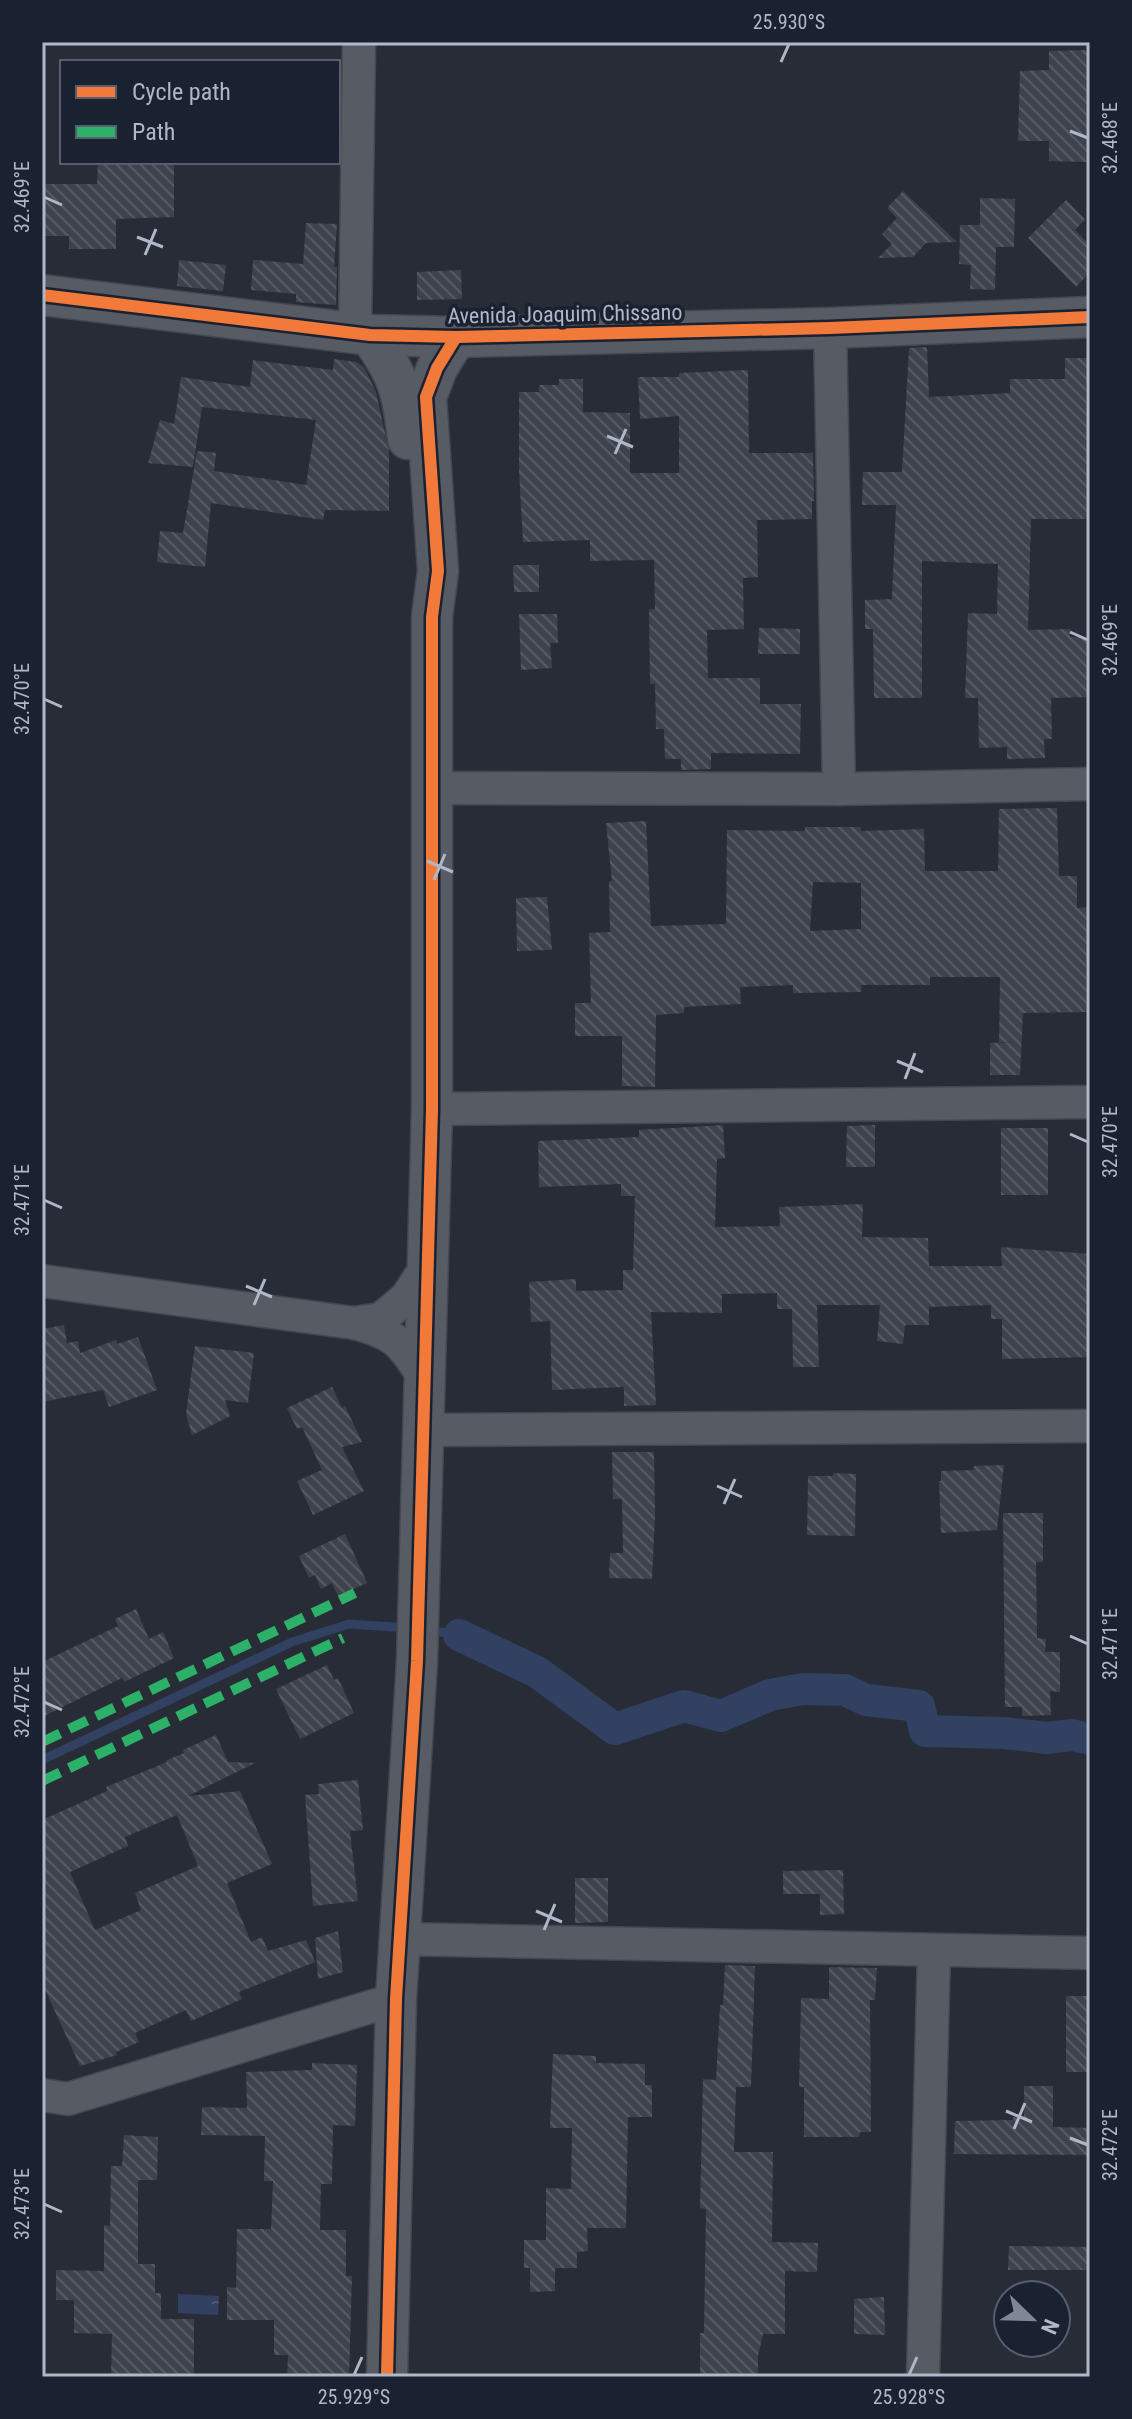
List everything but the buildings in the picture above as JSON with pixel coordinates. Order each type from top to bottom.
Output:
[{"type":"street","points":[[359,42],[363,333],[390,364],[403,396],[421,574],[432,617]]},
{"type":"street","name":"Avenida Joaquim Chissano","points":[[42,295],[363,333],[456,337],[830,328],[1090,317]]},
{"type":"street","points":[[830,328],[839,789]]},
{"type":"street","points":[[387,2377],[396,1999],[417,1661],[432,1109],[432,617],[438,571],[426,397],[437,368],[456,337]]},
{"type":"street","points":[[431,788],[839,789],[1090,784]]},
{"type":"street","points":[[432,1109],[1090,1102]]},
{"type":"street","points":[[354,1323],[381,1319],[406,1298],[427,1266]]},
{"type":"street","points":[[42,1281],[354,1323],[381,1330],[407,1349],[424,1378]]},
{"type":"street","points":[[423,1430],[1090,1426]]},
{"type":"street","points":[[400,1939],[1090,1953]]},
{"type":"street","points":[[923,2377],[934,1951]]},
{"type":"street","points":[[42,2095],[68,2099],[396,1999]]},
{"type":"water","points":[[178,2294],[219,2296],[218,2315],[178,2313]]},
{"type":"waterway","points":[[42,1760],[292,1642],[349,1624],[409,1628]]},
{"type":"waterway","points":[[428,1630],[459,1635]]},
{"type":"waterway","points":[[459,1635],[537,1672],[615,1729],[684,1706],[721,1716],[770,1695],[803,1689],[845,1690],[866,1700],[919,1706],[925,1731],[1004,1733],[1047,1738],[1072,1735],[1090,1739]]},
{"type":"marked path","points":[[42,1742],[355,1593]]},
{"type":"marked path","points":[[42,1781],[343,1638]]},
{"type":"cycle path","points":[[42,295],[370,335],[456,337],[830,328],[1090,317]]},
{"type":"cycle path","points":[[387,2377],[396,1999],[417,1661],[432,1109],[432,617],[438,571],[426,397],[437,368],[456,337]]}]
